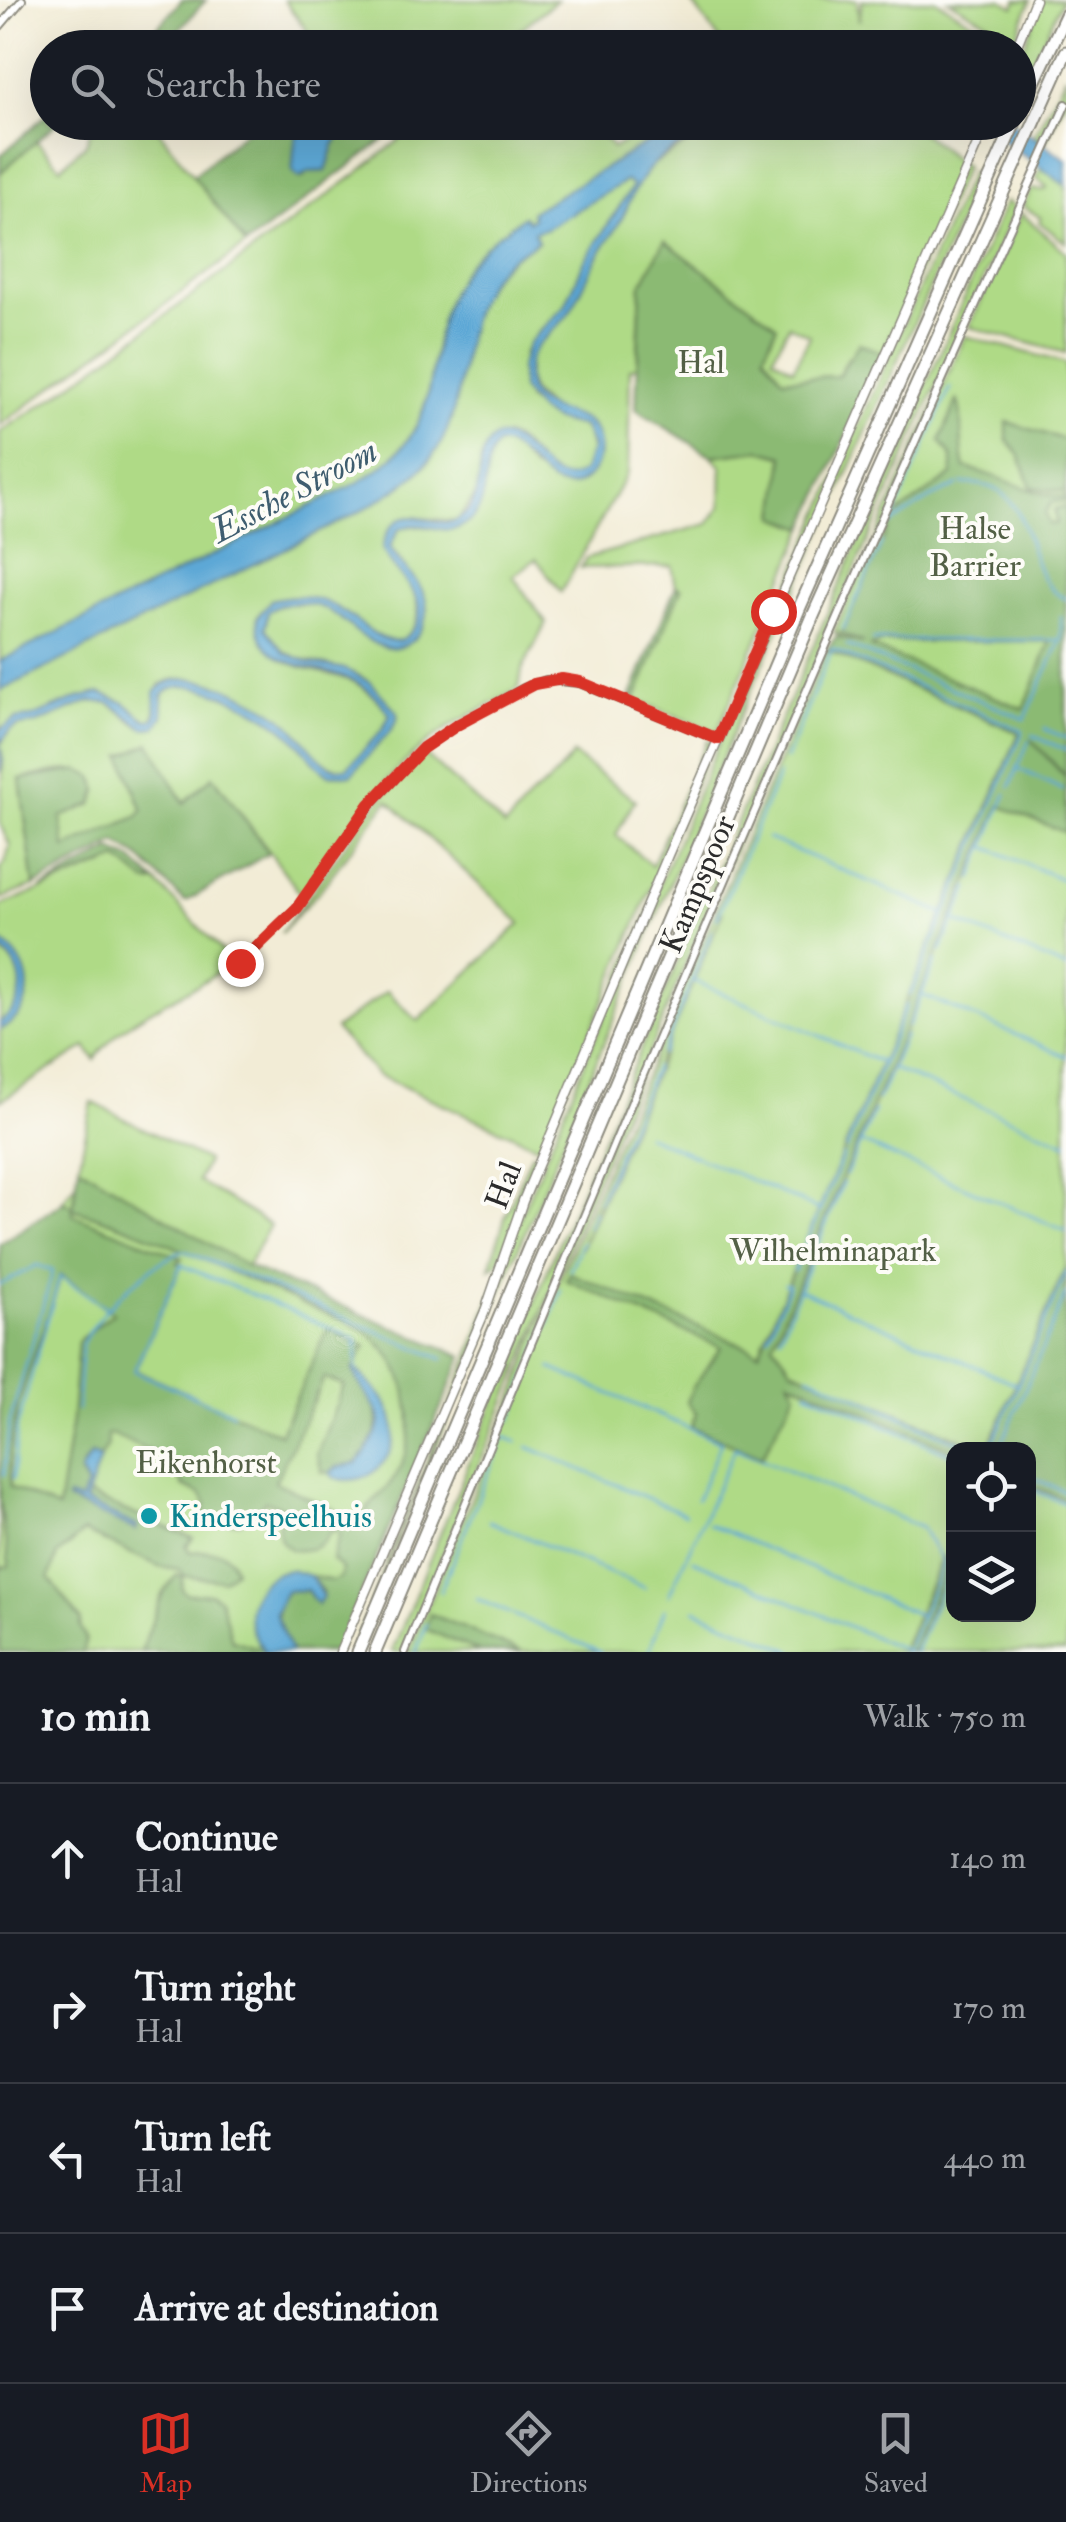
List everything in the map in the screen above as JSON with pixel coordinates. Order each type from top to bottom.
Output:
[{"type":"highway","points":[[1036,78],[1066,14]]},
{"type":"highway","points":[[1036,116],[1066,52]]},
{"type":"highway","points":[[358,1652],[752,717],[1007,140]]},
{"type":"highway","points":[[377,1652],[798,652],[1025,140]]},
{"type":"street","points":[[0,26],[22,0]]},
{"type":"street","points":[[1023,30],[1035,0]]},
{"type":"street","name":"Kampspoor","points":[[406,1652],[664,1025],[867,550],[1066,104]]},
{"type":"street","name":"Hal","points":[[340,1652],[485,1312],[523,1200],[718,739],[980,140]]},
{"type":"street","points":[[240,963],[297,908],[370,804],[423,748],[524,688],[546,680],[580,682],[718,739]]},
{"type":"green space","points":[[182,0],[206,0],[179,30],[155,30]]},
{"type":"green space","points":[[284,0],[557,0],[519,30],[306,30]]},
{"type":"green space","points":[[690,0],[857,0],[859,21],[862,0],[936,0],[986,30],[712,30]]},
{"type":"green space","points":[[948,0],[1002,0],[1014,7],[1017,0],[1031,0],[1019,30],[1002,30]]},
{"type":"green space","points":[[1041,0],[1062,0],[1036,56],[1036,30],[1030,30]]},
{"type":"green space","points":[[1066,75],[1066,98],[1045,143],[1036,137]]},
{"type":"green space","points":[[30,129],[30,140],[38,140],[0,173],[0,156]]},
{"type":"green space","points":[[87,140],[166,140],[246,245],[0,425],[0,173],[36,141],[61,167]]},
{"type":"green space","points":[[235,140],[298,140],[295,156],[302,178],[308,172],[326,171],[337,140],[384,140],[246,245],[193,176]]},
{"type":"green space","points":[[400,140],[607,140],[613,148],[626,140],[652,140],[531,212],[533,218],[527,222],[523,217],[470,262],[444,312],[421,416],[408,439],[388,461],[357,483],[0,661],[0,432],[59,394]]},
{"type":"green space","points":[[694,140],[931,140],[965,167],[883,353],[848,358],[838,376],[783,379],[665,241],[641,285],[637,367],[630,369],[628,472],[561,592],[536,559],[513,576],[546,623],[522,670],[519,688],[448,728],[407,760],[359,816],[302,896],[214,777],[185,803],[172,783],[122,756],[143,811],[64,849],[60,817],[96,782],[89,775],[71,770],[20,779],[34,886],[0,899],[0,869],[10,845],[0,824],[0,745],[10,730],[18,726],[35,724],[90,701],[109,703],[137,724],[150,728],[163,716],[162,695],[172,688],[187,686],[223,695],[259,712],[290,734],[328,774],[351,775],[398,716],[360,676],[283,650],[265,628],[268,611],[284,604],[317,604],[346,620],[373,642],[405,646],[427,610],[410,574],[390,547],[398,530],[415,526],[450,528],[466,522],[478,505],[487,461],[498,444],[511,444],[533,469],[571,485],[597,461],[584,419],[556,413],[533,394],[527,380],[530,356],[563,320],[634,190],[652,165]],"holes":[[[789,325],[810,336],[793,369],[773,357]]]},
{"type":"green space","points":[[1042,166],[1066,186],[1066,243],[1023,206],[1031,189],[1047,187],[1036,178]]},
{"type":"green space","points":[[971,172],[978,179],[735,727],[351,1652],[523,1210],[715,752]]},
{"type":"green space","points":[[626,181],[633,186],[584,262],[565,306],[523,354],[527,399],[553,420],[581,426],[589,439],[589,464],[585,471],[579,476],[559,477],[515,439],[505,436],[481,459],[478,492],[457,521],[407,517],[382,548],[407,581],[417,605],[413,629],[402,640],[376,635],[335,606],[317,599],[296,596],[271,600],[257,617],[281,659],[352,681],[377,699],[390,715],[382,730],[347,768],[329,765],[288,723],[262,705],[226,688],[189,679],[160,685],[153,720],[146,720],[123,702],[99,693],[33,717],[16,719],[0,730],[0,691],[361,511],[414,476],[438,448],[448,426],[470,326],[489,282],[510,260],[538,242],[534,232]]},
{"type":"green space","points":[[1006,201],[1015,208],[688,957],[402,1652],[392,1652],[560,1240]]},
{"type":"green space","points":[[1021,213],[1066,252],[1066,353],[969,327]]},
{"type":"green space","name":"Hal","points":[[665,241],[777,326],[764,354],[783,379],[838,376],[859,343],[883,353],[805,528],[776,517],[784,456],[760,450],[712,456],[636,409],[641,285]]},
{"type":"green space","name":"Wilhelminapark","points":[[965,336],[1066,363],[1066,1652],[408,1652],[532,1344],[826,650],[833,652],[839,634],[834,632]],"holes":[[[723,911],[581,1249],[605,1184]]]},
{"type":"green space","name":"Halse Barrier","points":[[957,400],[965,468],[1066,497],[1066,501],[1051,503],[1045,514],[1049,524],[1056,524],[1054,509],[1066,506],[1066,776],[1030,739],[1066,778],[1066,833],[1000,806],[773,1343],[792,1369],[967,1442],[946,1442],[946,1448],[789,1380],[796,1392],[762,1457],[691,1427],[696,1414],[687,1402],[721,1347],[566,1280],[570,1273],[759,1352],[1019,733],[826,650],[836,637],[864,643],[841,634],[893,517],[952,475],[952,457],[940,441]],"holes":[[[1050,641],[1024,709],[871,647],[883,642]]]},
{"type":"green space","points":[[1007,422],[1066,440],[1066,492],[1031,487],[1020,456],[1007,440]]},
{"type":"green space","points":[[760,450],[785,457],[776,516],[805,528],[717,732],[635,700],[681,589],[676,586],[672,566],[581,568],[586,558],[708,524],[721,506],[722,467],[712,456]]},
{"type":"green space","points":[[676,586],[681,588],[635,700],[630,698]]},
{"type":"green space","points":[[707,740],[712,742],[542,1148],[377,1075],[335,1029],[387,991],[418,1021],[521,923],[388,800],[321,889],[281,933],[366,817],[423,753],[505,827],[573,755],[635,800],[616,835],[652,866]]},
{"type":"green space","points":[[150,743],[184,803],[213,776],[269,853],[185,902],[138,856],[116,843],[34,886],[20,779],[79,770],[93,777],[98,790],[93,804],[61,817],[65,848],[143,811],[122,756]]},
{"type":"green space","points":[[111,850],[131,859],[156,882],[146,882],[118,859],[41,889]]},
{"type":"green space","points":[[119,859],[150,883],[156,882],[232,962],[122,1029],[95,1060],[86,1047],[0,1101],[0,1030],[20,1011],[27,986],[20,961],[0,941],[0,906]]},
{"type":"green space","points":[[0,950],[15,967],[21,986],[16,1005],[0,1022]]},
{"type":"green space","points":[[92,1102],[207,1161],[198,1181],[270,1225],[247,1267],[79,1166]]},
{"type":"green space","points":[[532,1153],[538,1156],[498,1263],[490,1268],[505,1218]]},
{"type":"green space","points":[[79,1166],[248,1267],[463,1356],[336,1652],[291,1652],[279,1628],[277,1612],[289,1590],[322,1592],[311,1576],[333,1581],[341,1577],[342,1568],[332,1560],[340,1534],[332,1530],[316,1547],[292,1550],[278,1532],[283,1508],[265,1501],[245,1520],[230,1523],[213,1518],[203,1513],[206,1503],[202,1495],[183,1486],[174,1462],[111,1434],[107,1435],[108,1446],[100,1457],[90,1455],[83,1465],[80,1475],[87,1486],[81,1502],[67,1500],[136,1529],[85,1502],[87,1495],[193,1538],[186,1546],[190,1552],[223,1553],[235,1570],[223,1580],[185,1576],[179,1569],[159,1566],[84,1532],[57,1555],[49,1578],[81,1620],[86,1639],[82,1652],[0,1652],[0,1568],[9,1566],[0,1499],[0,1244],[65,1201],[73,1207]],"holes":[[[73,1209],[159,1240],[349,1323],[376,1340],[401,1378],[409,1408],[409,1439],[398,1473],[357,1521],[275,1482],[324,1378],[344,1385],[317,1454],[322,1472],[357,1463],[367,1449],[378,1416],[353,1370],[366,1346],[328,1328],[280,1434],[135,1370],[183,1258],[73,1215]],[[61,1275],[113,1313],[78,1341],[72,1420],[58,1509],[11,1487],[10,1460],[26,1380]]]},
{"type":"green space","name":"Eikenhorst","points":[[81,1177],[260,1278],[459,1364],[332,1652],[0,1652],[0,1499],[19,1565],[0,1486],[52,1215]]},
{"type":"green space","points":[[1066,1266],[1066,1500],[1036,1488],[1036,1442],[991,1442]]},
{"type":"green space","points":[[942,1557],[946,1570],[911,1652],[901,1652]]},
{"type":"green space","points":[[177,1575],[183,1577],[182,1590],[187,1594],[210,1593],[220,1599],[232,1640],[256,1647],[260,1644],[265,1652],[141,1652],[163,1592]]},
{"type":"green space","points":[[430,1614],[522,1652],[480,1652],[425,1629]]},
{"type":"water","points":[[1036,139],[1066,159],[1066,186],[1002,140]]},
{"type":"water","points":[[296,140],[337,140],[326,171],[308,172],[299,178],[292,171]]},
{"type":"water","points":[[652,140],[691,140],[647,171],[569,313],[537,347],[528,363],[529,388],[534,397],[550,408],[579,417],[596,434],[598,457],[588,477],[575,486],[562,486],[509,446],[498,444],[489,461],[483,498],[471,519],[453,529],[415,525],[398,530],[390,547],[418,584],[426,607],[418,634],[403,646],[384,647],[373,642],[334,614],[311,604],[285,604],[268,612],[265,628],[285,653],[345,669],[371,683],[397,712],[391,730],[351,775],[328,774],[290,734],[259,712],[223,695],[187,686],[172,688],[162,695],[163,716],[156,727],[144,728],[110,703],[90,701],[10,730],[0,744],[0,730],[16,719],[33,717],[99,693],[123,702],[146,720],[153,720],[155,693],[167,683],[182,679],[201,681],[260,704],[288,723],[329,765],[347,768],[382,730],[390,715],[375,696],[356,682],[294,664],[268,649],[260,636],[257,618],[271,600],[296,596],[317,599],[376,635],[402,640],[419,616],[413,592],[382,548],[388,531],[397,522],[406,518],[439,522],[459,519],[474,500],[483,455],[496,437],[519,444],[559,477],[584,471],[592,447],[585,430],[553,420],[538,410],[522,390],[520,368],[529,343],[565,306],[584,262],[633,186],[626,181],[534,232],[538,241],[506,262],[489,281],[470,327],[449,426],[431,458],[404,484],[361,511],[0,691],[0,661],[357,483],[388,461],[409,439],[421,415],[444,311],[457,281],[478,253],[524,216],[528,221],[533,218],[531,212]]},
{"type":"water","points":[[0,941],[20,961],[28,986],[21,1011],[0,1030],[0,1022],[16,1005],[21,986],[15,966],[0,949]]},
{"type":"water","points":[[353,1370],[383,1399],[390,1410],[394,1431],[393,1444],[381,1466],[360,1478],[347,1480],[334,1478],[330,1473],[337,1467],[357,1463],[380,1422]]},
{"type":"water","points":[[90,1455],[100,1459],[85,1502],[137,1526],[136,1530],[67,1500],[68,1497],[81,1501],[87,1486],[80,1472]]},
{"type":"water","points":[[290,1570],[311,1576],[323,1597],[317,1604],[307,1590],[286,1591],[275,1613],[291,1652],[265,1652],[252,1631],[252,1600],[270,1576]]},
{"type":"waterway","points":[[950,388],[890,524],[958,485]]},
{"type":"waterway","points":[[962,484],[988,486],[1006,496],[1026,531],[1040,571],[1050,588],[1066,599]]},
{"type":"waterway","points":[[843,629],[882,542]]},
{"type":"waterway","points":[[847,645],[1025,719],[1061,640],[1061,617]]},
{"type":"waterway","points":[[873,640],[1061,640]]},
{"type":"waterway","points":[[786,759],[832,649],[1023,731],[910,995]]},
{"type":"waterway","points":[[1045,729],[1066,738]]},
{"type":"waterway","points":[[1032,735],[1066,750]]},
{"type":"waterway","points":[[1010,787],[1029,740]]},
{"type":"waterway","points":[[1019,769],[1063,790]]},
{"type":"waterway","points":[[717,918],[779,774]]},
{"type":"waterway","points":[[972,879],[1006,794]]},
{"type":"waterway","points":[[767,838],[945,914]]},
{"type":"waterway","points":[[986,847],[1066,881]]},
{"type":"waterway","points":[[940,952],[969,887]]},
{"type":"waterway","points":[[954,920],[1066,968]]},
{"type":"waterway","points":[[662,1054],[712,931]]},
{"type":"waterway","points":[[908,1027],[936,960]]},
{"type":"waterway","points":[[692,980],[882,1063]]},
{"type":"waterway","points":[[922,995],[1066,1056]]},
{"type":"waterway","points":[[846,1149],[906,1005]]},
{"type":"waterway","points":[[878,1100],[905,1035]]},
{"type":"waterway","points":[[599,1201],[655,1067]]},
{"type":"waterway","points":[[891,1068],[1066,1143]]},
{"type":"waterway","points":[[846,1175],[874,1111]]},
{"type":"waterway","points":[[646,1135],[820,1210]]},
{"type":"waterway","points":[[860,1142],[1066,1231]]},
{"type":"waterway","points":[[794,1271],[843,1155]]},
{"type":"waterway","points":[[816,1249],[843,1182]]},
{"type":"waterway","points":[[588,1227],[594,1212]]},
{"type":"waterway","points":[[570,1270],[582,1242]]},
{"type":"waterway","points":[[77,1410],[82,1344],[89,1331],[142,1276],[185,1251],[443,1359]]},
{"type":"waterway","points":[[780,1336],[812,1258]]},
{"type":"waterway","points":[[0,1285],[37,1265],[53,1271],[9,1424],[4,1475]]},
{"type":"waterway","points":[[233,1413],[134,1371],[181,1265],[357,1339],[356,1371]]},
{"type":"waterway","points":[[993,1442],[1066,1272]]},
{"type":"waterway","points":[[13,1479],[17,1427],[60,1276],[107,1308]]},
{"type":"waterway","points":[[768,1336],[789,1285],[785,1284]]},
{"type":"waterway","points":[[511,1420],[561,1290]]},
{"type":"waterway","points":[[800,1290],[1018,1385]]},
{"type":"waterway","points":[[1002,1442],[1066,1293]]},
{"type":"waterway","points":[[551,1368],[721,1442],[697,1499]]},
{"type":"waterway","points":[[809,1375],[957,1442]]},
{"type":"waterway","points":[[806,1391],[946,1452]]},
{"type":"waterway","points":[[440,1592],[503,1437],[518,1442]]},
{"type":"waterway","points":[[528,1447],[685,1514]]},
{"type":"waterway","points":[[669,1595],[735,1448],[922,1528],[943,1564],[906,1652]]},
{"type":"waterway","points":[[1036,1479],[1066,1492]]},
{"type":"waterway","points":[[1036,1491],[1066,1504]]},
{"type":"waterway","points":[[489,1521],[645,1588]]},
{"type":"waterway","points":[[709,1524],[919,1615]]},
{"type":"waterway","points":[[693,1560],[907,1651]]},
{"type":"waterway","points":[[915,1652],[946,1579]]},
{"type":"waterway","points":[[477,1599],[600,1652]]},
{"type":"waterway","points":[[649,1652],[665,1608]]},
{"type":"waterway","points":[[695,1610],[794,1652]]},
{"type":"waterway","points":[[416,1652],[426,1624]]},
{"type":"place","name":"Kinderspeelhuis","points":[[149,1516]]},
{"type":"route","points":[[240,963],[303,900],[375,798],[438,736],[524,688],[562,679],[580,682],[718,739],[773,611]]},
{"type":"water label","name":"Essche Stroom","points":[[294,490]]}]
